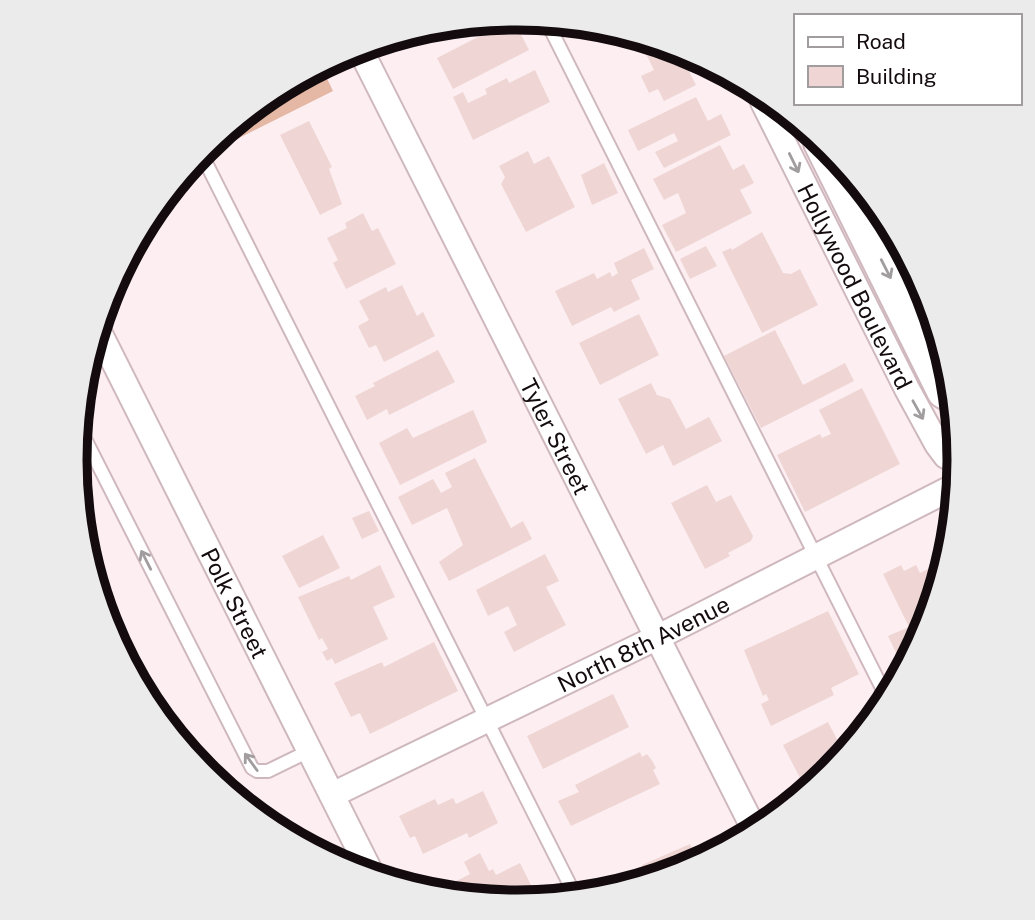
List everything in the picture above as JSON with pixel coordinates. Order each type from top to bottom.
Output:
[{"type":"main road","name":"Hollywood Boulevard","points":[[837,172],[939,375]]},
{"type":"street","name":"Tyler Street","points":[[365,58],[751,822]]},
{"type":"street","name":"Hollywood Boulevard","points":[[767,110],[913,400],[948,457]]},
{"type":"street","name":"Polk Street","points":[[104,342],[365,862]]},
{"type":"street","name":"North 8th Avenue","points":[[332,795],[658,637],[947,490]]},
{"type":"lane","points":[[552,31],[882,688]]},
{"type":"lane","points":[[206,163],[571,887]]},
{"type":"lane","points":[[88,444],[252,768],[268,771],[309,751]]},
{"type":"shaded area","points":[[325,75],[333,91],[225,145],[278,102]]},
{"type":"building","points":[[519,30],[529,50],[453,89],[437,58],[490,31]]},
{"type":"building","points":[[643,49],[685,64],[696,85],[664,101],[658,89],[649,93],[641,76],[654,70]]},
{"type":"building","points":[[535,70],[550,102],[473,140],[453,97],[463,92],[468,103],[487,94],[485,89],[507,78],[509,83]]},
{"type":"building","points":[[696,97],[708,121],[721,114],[731,135],[664,168],[655,152],[678,141],[674,133],[638,151],[628,130]]},
{"type":"building","points":[[309,121],[332,167],[329,169],[342,204],[320,215],[280,135]]},
{"type":"building","points":[[720,145],[733,170],[744,164],[754,183],[740,190],[752,213],[676,252],[662,225],[686,213],[678,193],[664,200],[653,179]]},
{"type":"building","points":[[528,151],[534,164],[549,156],[575,207],[526,232],[501,184],[505,177],[499,166]]},
{"type":"building","points":[[604,163],[618,193],[592,205],[581,175]]},
{"type":"building","points":[[363,213],[372,231],[378,228],[396,264],[346,289],[333,263],[338,260],[327,238],[347,228],[345,223]]},
{"type":"building","points":[[762,232],[783,273],[791,274],[800,269],[818,305],[762,333],[722,252],[731,248],[732,250]]},
{"type":"building","points":[[706,246],[717,266],[690,279],[680,259]]},
{"type":"building","points":[[644,248],[654,269],[631,280],[640,299],[614,312],[611,307],[572,326],[555,291],[594,273],[597,279],[610,272],[612,277],[618,273],[614,263]]},
{"type":"building","points":[[402,285],[417,316],[423,312],[435,336],[384,362],[376,345],[369,348],[358,326],[369,320],[359,301],[386,287],[388,292]]},
{"type":"building","points":[[639,314],[659,355],[600,385],[579,343]]},
{"type":"building","points":[[775,330],[803,385],[845,363],[854,381],[761,428],[724,356]]},
{"type":"building","points":[[438,350],[455,382],[389,415],[387,409],[367,420],[355,396],[375,386],[373,383]]},
{"type":"building","points":[[651,383],[657,395],[670,399],[686,429],[709,417],[722,441],[673,466],[663,445],[646,454],[618,399]]},
{"type":"building","points":[[862,388],[900,464],[805,512],[777,455],[820,434],[822,438],[831,434],[819,410]]},
{"type":"building","points":[[473,410],[487,442],[400,485],[379,443],[407,428],[413,438]]},
{"type":"building","points":[[475,458],[511,528],[523,521],[532,539],[449,581],[439,562],[463,545],[447,508],[412,525],[398,497],[433,479],[441,493],[452,487],[445,473]]},
{"type":"building","points":[[707,485],[716,502],[731,495],[753,536],[751,541],[728,553],[730,556],[705,569],[671,503]]},
{"type":"building","points":[[369,511],[379,531],[362,539],[352,518]]},
{"type":"building","points":[[323,535],[340,568],[299,588],[282,556]]},
{"type":"building","points":[[545,554],[559,581],[546,587],[566,625],[514,652],[504,632],[517,625],[508,606],[488,616],[476,590]]},
{"type":"building","points":[[380,565],[395,597],[373,607],[388,639],[335,664],[332,658],[327,661],[322,652],[328,649],[322,638],[319,640],[298,597],[349,576],[351,580]]},
{"type":"building","points":[[901,565],[904,571],[916,565],[920,573],[934,566],[915,625],[899,658],[888,636],[909,627],[883,574]]},
{"type":"building","points":[[828,611],[859,674],[831,688],[834,695],[771,726],[761,704],[769,700],[766,694],[763,696],[744,650]]},
{"type":"building","points":[[434,642],[458,691],[370,734],[360,713],[351,717],[334,683],[382,662],[384,667]]},
{"type":"building","points":[[613,694],[629,727],[543,769],[527,736]]},
{"type":"building","points":[[828,722],[840,745],[810,775],[809,773],[800,778],[783,745]]},
{"type":"building","points":[[640,752],[642,757],[647,754],[653,762],[656,768],[653,770],[660,784],[571,826],[558,801],[579,792],[575,785]]},
{"type":"building","points":[[483,791],[498,823],[469,838],[467,833],[423,854],[415,836],[410,838],[399,816],[435,799],[438,805],[453,798],[456,804]]},
{"type":"building","points":[[690,844],[694,852],[644,871],[642,865]]},
{"type":"building","points":[[480,853],[489,871],[493,869],[496,875],[520,863],[533,889],[449,885],[470,874],[464,862]]}]
